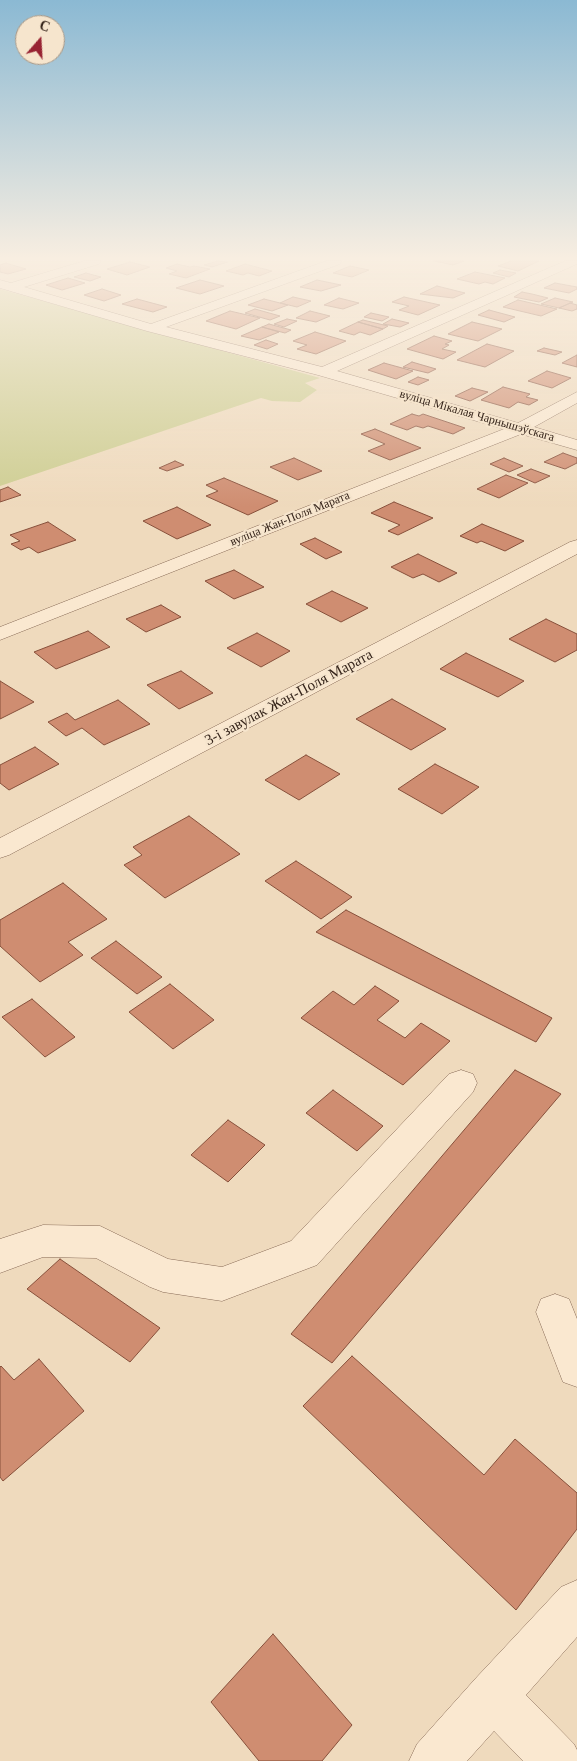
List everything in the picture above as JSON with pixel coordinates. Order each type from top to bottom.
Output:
[{"type":"street","name":"вуліца Мікалая Чарнышэўскага","points":[[211,343],[323,372],[577,444]]},
{"type":"street","points":[[323,372],[388,343]]},
{"type":"street","name":"вуліца Жан-Поля Марата","points":[[0,634],[522,428],[577,397]]},
{"type":"street","name":"3-і завулак Жан-Поля Марата","points":[[0,849],[577,546]]},
{"type":"street","points":[[0,1256],[43,1240],[100,1242],[163,1275],[222,1284],[304,1253],[461,1083]]},
{"type":"street","points":[[555,1312],[577,1368]]},
{"type":"street","points":[[434,1761],[577,1603]]},
{"type":"street","points":[[494,1695],[557,1761]]},
{"type":"green space","points":[[0,343],[195,343],[320,378],[305,383],[317,390],[300,402],[272,401],[261,398],[0,486]]},
{"type":"building","points":[[258,343],[278,344],[267,349],[254,345]]},
{"type":"building","points":[[301,343],[341,343],[316,354],[297,349],[307,345]]},
{"type":"building","points":[[419,343],[447,343],[445,344],[449,345],[442,349],[456,352],[443,359],[407,349]]},
{"type":"building","points":[[487,344],[514,351],[485,367],[457,360]]},
{"type":"building","points":[[544,348],[562,352],[555,355],[537,351]]},
{"type":"building","points":[[577,355],[577,367],[562,363]]},
{"type":"building","points":[[412,362],[436,369],[428,373],[403,367]]},
{"type":"building","points":[[384,363],[413,371],[396,379],[368,370]]},
{"type":"building","points":[[547,371],[571,378],[552,388],[528,381]]},
{"type":"building","points":[[418,377],[429,380],[418,385],[408,382]]},
{"type":"building","points":[[503,387],[530,394],[526,397],[538,400],[529,405],[518,402],[509,408],[481,400]]},
{"type":"building","points":[[472,388],[488,392],[470,401],[455,396]]},
{"type":"building","points":[[412,414],[419,416],[423,414],[465,428],[453,434],[428,426],[423,428],[416,426],[407,430],[390,424]]},
{"type":"building","points":[[375,429],[421,448],[390,460],[368,451],[385,444],[361,434]]},
{"type":"building","points":[[563,453],[577,458],[577,463],[565,469],[544,462]]},
{"type":"building","points":[[294,458],[322,471],[298,480],[270,467]]},
{"type":"building","points":[[504,458],[523,466],[509,472],[490,464]]},
{"type":"building","points":[[175,461],[184,465],[167,471],[159,468]]},
{"type":"building","points":[[531,469],[550,476],[535,483],[517,475]]},
{"type":"building","points":[[506,475],[528,483],[499,498],[477,489]]},
{"type":"building","points":[[224,478],[278,501],[248,515],[206,496],[218,491],[206,485]]},
{"type":"building","points":[[8,487],[21,495],[0,502],[0,490]]},
{"type":"building","points":[[394,502],[433,518],[398,535],[388,531],[400,525],[371,513]]},
{"type":"building","points":[[177,507],[211,525],[177,539],[143,521]]},
{"type":"building","points":[[48,522],[76,540],[38,553],[29,547],[21,550],[11,544],[20,541],[10,535]]},
{"type":"building","points":[[482,524],[524,541],[505,551],[481,541],[477,543],[460,536]]},
{"type":"building","points":[[315,538],[342,552],[326,559],[300,544]]},
{"type":"building","points":[[418,554],[457,573],[439,582],[423,574],[413,578],[391,567]]},
{"type":"building","points":[[234,570],[264,587],[234,599],[205,581]]},
{"type":"building","points":[[332,591],[368,608],[341,622],[306,604]]},
{"type":"building","points":[[161,605],[181,617],[146,632],[126,619]]},
{"type":"building","points":[[546,619],[577,634],[577,650],[555,662],[509,639]]},
{"type":"building","points":[[88,631],[110,647],[56,669],[34,652]]},
{"type":"building","points":[[257,633],[290,651],[261,667],[227,648]]},
{"type":"building","points":[[466,653],[524,681],[498,697],[440,669]]},
{"type":"building","points":[[181,671],[213,693],[179,709],[147,685]]},
{"type":"building","points":[[0,681],[34,702],[0,719]]},
{"type":"building","points":[[392,699],[446,729],[411,750],[356,719]]},
{"type":"building","points":[[118,700],[150,724],[104,745],[82,728],[66,736],[48,722],[67,713],[75,720]]},
{"type":"building","points":[[35,747],[59,764],[9,790],[0,783],[0,765]]},
{"type":"building","points":[[306,755],[340,774],[299,800],[265,780]]},
{"type":"building","points":[[435,764],[479,787],[442,814],[398,789]]},
{"type":"building","points":[[189,816],[240,854],[165,898],[124,865],[142,855],[133,847]]},
{"type":"building","points":[[296,861],[352,897],[321,919],[265,881]]},
{"type":"building","points":[[63,883],[107,919],[68,942],[83,955],[40,982],[0,946],[0,920]]},
{"type":"building","points":[[346,910],[552,1018],[536,1042],[316,932]]},
{"type":"building","points":[[116,941],[162,977],[137,994],[91,958]]},
{"type":"building","points":[[170,984],[214,1020],[173,1049],[129,1012]]},
{"type":"building","points":[[375,986],[399,1001],[377,1020],[405,1038],[421,1023],[450,1041],[403,1085],[301,1018],[333,991],[354,1005]]},
{"type":"building","points":[[32,999],[75,1037],[45,1057],[2,1017]]},
{"type":"building","points":[[515,1070],[561,1094],[332,1363],[291,1334]]},
{"type":"building","points":[[333,1090],[383,1126],[357,1151],[306,1113]]},
{"type":"building","points":[[228,1120],[265,1145],[228,1182],[191,1155]]},
{"type":"building","points":[[60,1259],[160,1328],[130,1362],[27,1289]]},
{"type":"building","points":[[352,1356],[484,1475],[515,1439],[577,1493],[577,1529],[516,1610],[303,1406]]},
{"type":"building","points":[[39,1359],[84,1411],[3,1481],[0,1477],[0,1367],[14,1380]]},
{"type":"building","points":[[273,1634],[352,1725],[322,1761],[259,1761],[211,1702]]}]
